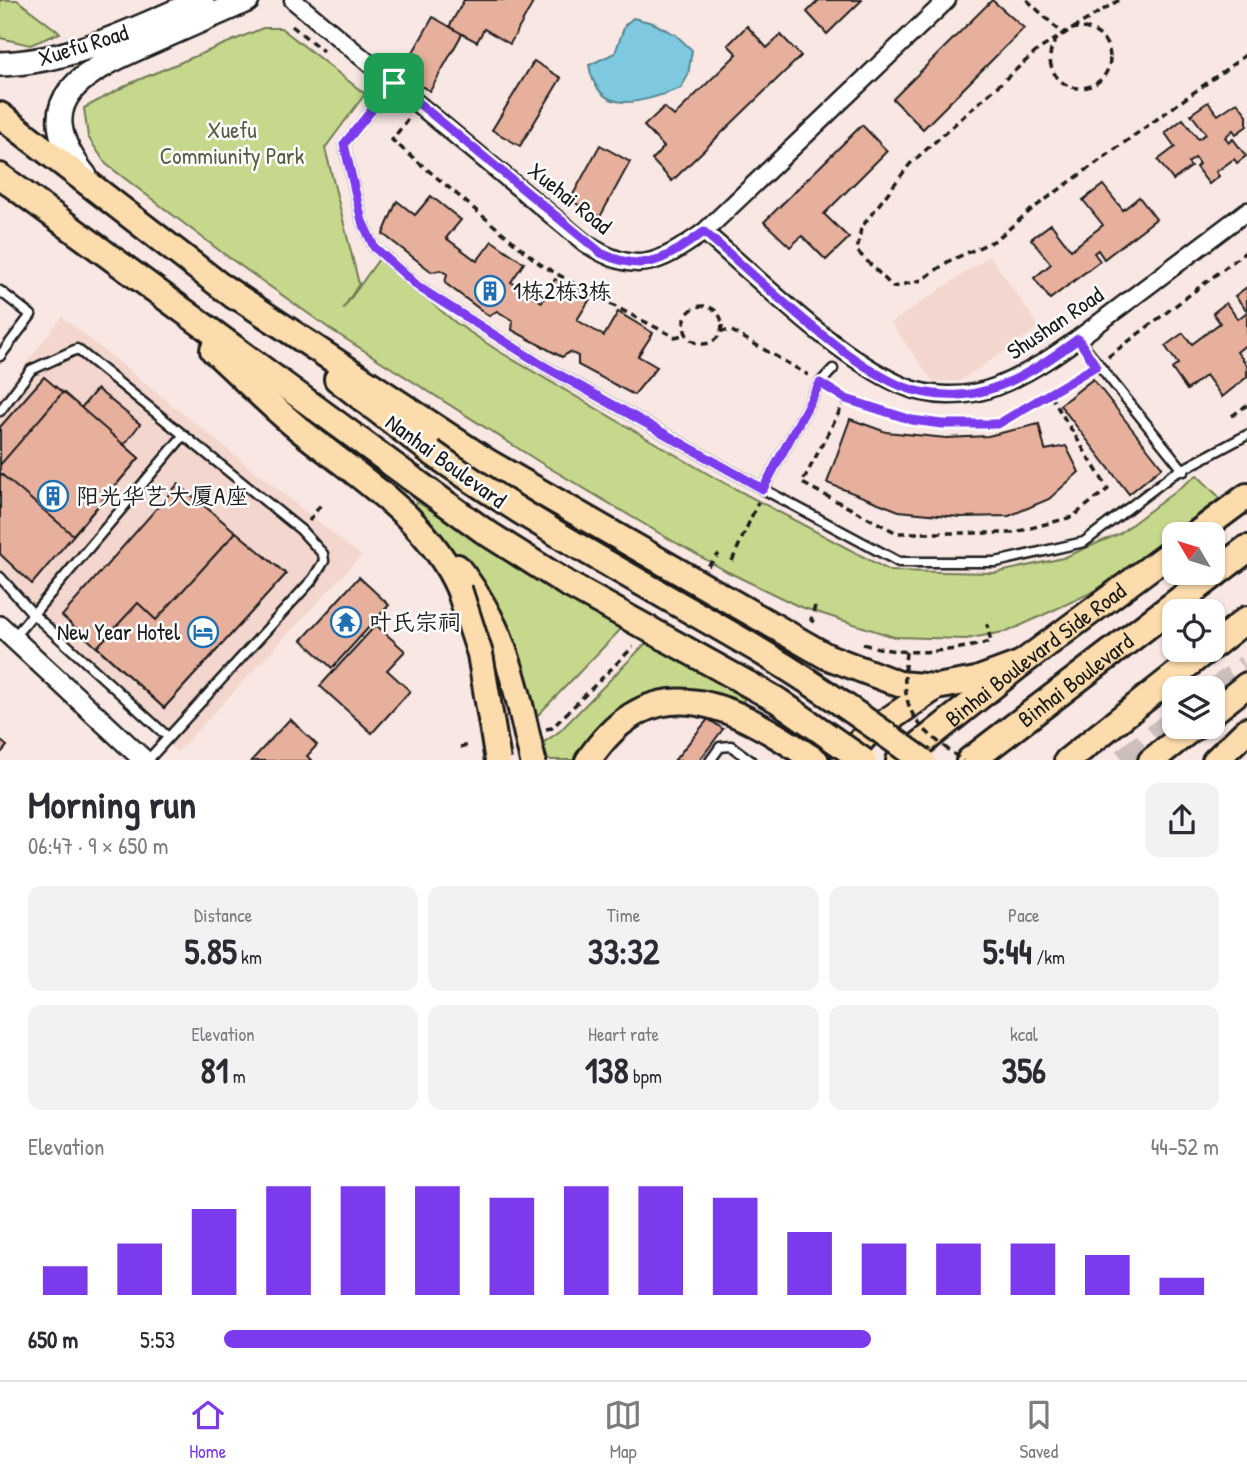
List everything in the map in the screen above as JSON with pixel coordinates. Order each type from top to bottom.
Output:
[{"type":"highway","name":"Binhai Boulevard","points":[[971,760],[1247,549]]},
{"type":"main road","name":"Xuefu Road","points":[[0,65],[62,56],[120,36],[202,0]]},
{"type":"main road","name":"Xuefu Road","points":[[96,190],[74,162],[60,133],[62,104],[69,93],[89,72],[110,60],[247,0]]},
{"type":"main road","name":"Nanhai Boulevard","points":[[0,115],[431,452],[495,498],[792,671],[922,760]]},
{"type":"main road","name":"Nanhai Boulevard","points":[[0,176],[484,531],[566,583],[749,684],[863,760]]},
{"type":"main road","points":[[128,270],[296,427],[387,498],[422,531],[478,593],[495,622],[507,651],[533,760]]},
{"type":"main road","points":[[223,287],[488,462],[815,650],[899,684],[936,687],[976,680],[1022,663]]},
{"type":"main road","points":[[1212,522],[1247,496]]},
{"type":"main road","points":[[422,531],[459,589],[480,654],[498,760]]},
{"type":"main road","name":"Binhai Boulevard Side Road","points":[[900,760],[1022,663],[1162,560]]},
{"type":"main road","points":[[1225,636],[1247,619]]},
{"type":"main road","points":[[1068,760],[1192,662]]},
{"type":"main road","points":[[1225,702],[1247,685]]},
{"type":"main road","points":[[845,760],[865,736],[936,687]]},
{"type":"main road","points":[[589,760],[621,722],[650,707],[685,701],[746,716],[814,760]]},
{"type":"main road","points":[[1216,760],[1245,734]]},
{"type":"main road","points":[[1152,760],[1179,739]]},
{"type":"street","name":"Xuehai Road","points":[[293,0],[601,253],[633,264],[651,263],[671,255],[704,232],[947,0]]},
{"type":"street","name":"Shushan Road","points":[[704,232],[833,342],[903,386],[932,394],[961,395],[992,388],[1026,373],[1078,339],[1247,211]]},
{"type":"street","points":[[7,632],[145,760]]},
{"type":"lane","points":[[394,83],[344,144],[362,221],[374,247],[420,288],[509,345],[763,489],[899,562],[996,562],[1084,542],[1172,475],[1184,471],[1247,435]]},
{"type":"lane","points":[[0,291],[31,315],[0,356]]},
{"type":"lane","points":[[1078,339],[1096,366],[1184,471]]},
{"type":"lane","points":[[0,411],[31,370],[77,349],[301,530],[323,554],[320,570],[147,760]]},
{"type":"lane","points":[[763,489],[820,383],[833,369]]},
{"type":"lane","points":[[7,632],[34,615],[183,436]]},
{"type":"lane","points":[[0,577],[34,615],[168,737]]},
{"type":"lane","points":[[711,760],[720,747],[731,746],[750,760]]},
{"type":"path","points":[[1027,0],[1062,33]]},
{"type":"path","points":[[1119,0],[1038,50],[910,164],[861,228],[857,251],[893,287],[922,280],[949,261],[996,240],[1031,210],[1247,54]]},
{"type":"path","points":[[292,26],[332,58]]},
{"type":"path","points":[[1081,27],[1099,34],[1105,41],[1109,50],[1107,70],[1094,84],[1074,88],[1057,78],[1049,60],[1055,40],[1062,33],[1081,27]]},
{"type":"path","points":[[382,98],[409,119],[392,140],[540,264],[600,299],[675,337],[687,334]]},
{"type":"path","points":[[720,331],[718,313],[701,306],[686,316],[687,334],[695,342],[707,343],[720,331],[732,331],[846,399],[912,420],[942,424],[998,424],[1096,366],[1247,251]]},
{"type":"path","points":[[846,399],[802,483],[897,533],[1012,533],[1072,517],[1108,489],[1050,395]]},
{"type":"path","points":[[1232,416],[1247,405]]},
{"type":"path","points":[[732,561],[763,489]]},
{"type":"path","points":[[301,530],[323,503]]},
{"type":"path","points":[[704,570],[719,554]]},
{"type":"path","points":[[815,606],[811,620],[821,627]]},
{"type":"path","points":[[853,642],[906,652],[944,651],[991,642],[987,624]]},
{"type":"path","points":[[541,731],[552,728],[633,647]]},
{"type":"path","points":[[906,652],[904,688],[908,708],[925,731],[962,760]]},
{"type":"path","points":[[460,747],[470,745]]},
{"type":"shaded area","points":[[990,256],[1039,327],[960,381],[933,381],[891,323]]},
{"type":"shaded area","points":[[62,317],[361,556],[177,752],[0,586],[0,398]]},
{"type":"green space","points":[[0,0],[17,0],[60,33],[30,45],[0,38]]},
{"type":"green space","name":"Xuefu Commiunity Park","points":[[263,28],[281,28],[365,94],[325,148],[359,284],[343,309],[379,259],[456,323],[500,352],[715,478],[890,571],[995,573],[1063,558],[1119,534],[1197,475],[1220,498],[1188,522],[1162,522],[1162,541],[1097,590],[1009,631],[966,639],[894,637],[798,606],[728,572],[664,536],[538,461],[330,329],[224,254],[106,164],[88,137],[84,108],[131,83]]},
{"type":"green space","points":[[417,502],[624,626],[536,717],[523,669],[408,513]]},
{"type":"green space","points":[[648,641],[745,699],[740,704],[685,694],[579,760],[548,760],[543,743],[560,731]]},
{"type":"water","points":[[633,18],[653,23],[676,35],[692,50],[688,75],[681,88],[651,98],[624,102],[612,100],[602,93],[594,82],[589,65],[615,53],[625,25]]},
{"type":"building","points":[[464,0],[534,1],[510,44],[484,29],[477,42],[449,27]]},
{"type":"building","points":[[819,0],[862,0],[827,34],[807,12]]},
{"type":"building","points":[[992,0],[1024,28],[923,129],[893,99]]},
{"type":"building","points":[[433,17],[462,34],[430,91],[400,75]]},
{"type":"building","points":[[747,26],[767,48],[781,35],[801,56],[672,181],[652,160],[664,147],[644,126],[664,107],[674,116],[737,54],[728,45]]},
{"type":"building","points":[[534,61],[561,78],[520,146],[492,130]]},
{"type":"building","points":[[1208,102],[1218,115],[1237,102],[1247,115],[1247,126],[1236,134],[1233,130],[1225,137],[1229,142],[1233,139],[1246,156],[1237,163],[1234,159],[1216,172],[1219,176],[1209,184],[1196,167],[1199,164],[1195,158],[1188,163],[1191,167],[1173,180],[1158,160],[1175,147],[1165,133],[1183,119],[1198,139],[1206,134],[1191,114]]},
{"type":"building","points":[[862,125],[887,151],[824,214],[849,238],[826,260],[802,236],[790,247],[764,222]]},
{"type":"building","points":[[600,145],[630,162],[600,217],[570,200]]},
{"type":"building","points":[[1103,185],[1123,210],[1139,197],[1156,219],[1104,259],[1098,250],[1094,253],[1100,261],[1050,299],[1034,278],[1051,264],[1031,239],[1051,224],[1071,250],[1103,225],[1083,200]]},
{"type":"building","name":"1栋2栋3栋","points":[[431,196],[461,220],[446,238],[477,261],[492,241],[524,263],[511,282],[542,302],[555,279],[590,299],[577,320],[604,336],[618,312],[653,333],[638,356],[657,367],[634,395],[578,365],[578,356],[570,352],[562,357],[512,330],[513,321],[497,311],[489,316],[445,283],[447,274],[440,270],[432,272],[383,234],[397,201],[415,215]]},
{"type":"building","points":[[1247,287],[1247,311],[1235,296]]},
{"type":"building","points":[[1226,303],[1238,319],[1247,312],[1247,344],[1237,352],[1247,365],[1247,377],[1222,397],[1206,375],[1187,390],[1172,369],[1178,364],[1165,346],[1183,333],[1192,344],[1220,323],[1213,313]]},
{"type":"building","name":"阳光华艺大厦A座","points":[[44,377],[81,408],[97,389],[140,424],[124,445],[139,458],[32,584],[0,554],[0,427]]},
{"type":"building","points":[[1093,379],[1162,467],[1129,494],[1060,405]]},
{"type":"building","points":[[63,392],[139,458],[73,535],[0,473],[0,465]]},
{"type":"building","points":[[850,419],[886,432],[946,438],[988,436],[1039,424],[1045,450],[1066,446],[1079,472],[1049,499],[1009,516],[960,517],[899,511],[827,483]]},
{"type":"building","points":[[178,484],[286,574],[164,708],[62,616]]},
{"type":"building","points":[[236,532],[286,574],[164,708],[97,647],[138,603],[156,620]]},
{"type":"building","name":"叶氏宗祠","points":[[359,577],[389,605],[332,668],[302,640]]},
{"type":"building","points":[[376,625],[405,651],[387,670],[410,691],[372,733],[320,686]]},
{"type":"building","points":[[290,719],[317,745],[307,756],[311,760],[252,760]]},
{"type":"building","points":[[708,719],[723,729],[700,760],[675,760]]},
{"type":"building","points":[[0,740],[7,746],[0,754]]},
{"type":"tunnel","points":[[1225,684],[1247,667]]},
{"type":"tunnel","points":[[1125,760],[1162,731]]},
{"type":"place","name":"1栋2栋3栋","points":[[490,291]]},
{"type":"place","name":"阳光华艺大厦A座","points":[[53,496]]},
{"type":"place","name":"叶氏宗祠","points":[[346,622]]},
{"type":"place","name":"New Year Hotel","points":[[203,632]]},
{"type":"route","points":[[394,83],[585,243],[601,253],[633,264],[651,263],[671,255],[704,232],[833,342],[903,386],[932,394],[961,395],[992,388],[1026,373],[1078,339],[1096,366],[998,424],[942,424],[912,420],[846,399],[820,383],[763,489],[509,345],[420,288],[374,247],[362,221],[344,144],[394,83]]}]
